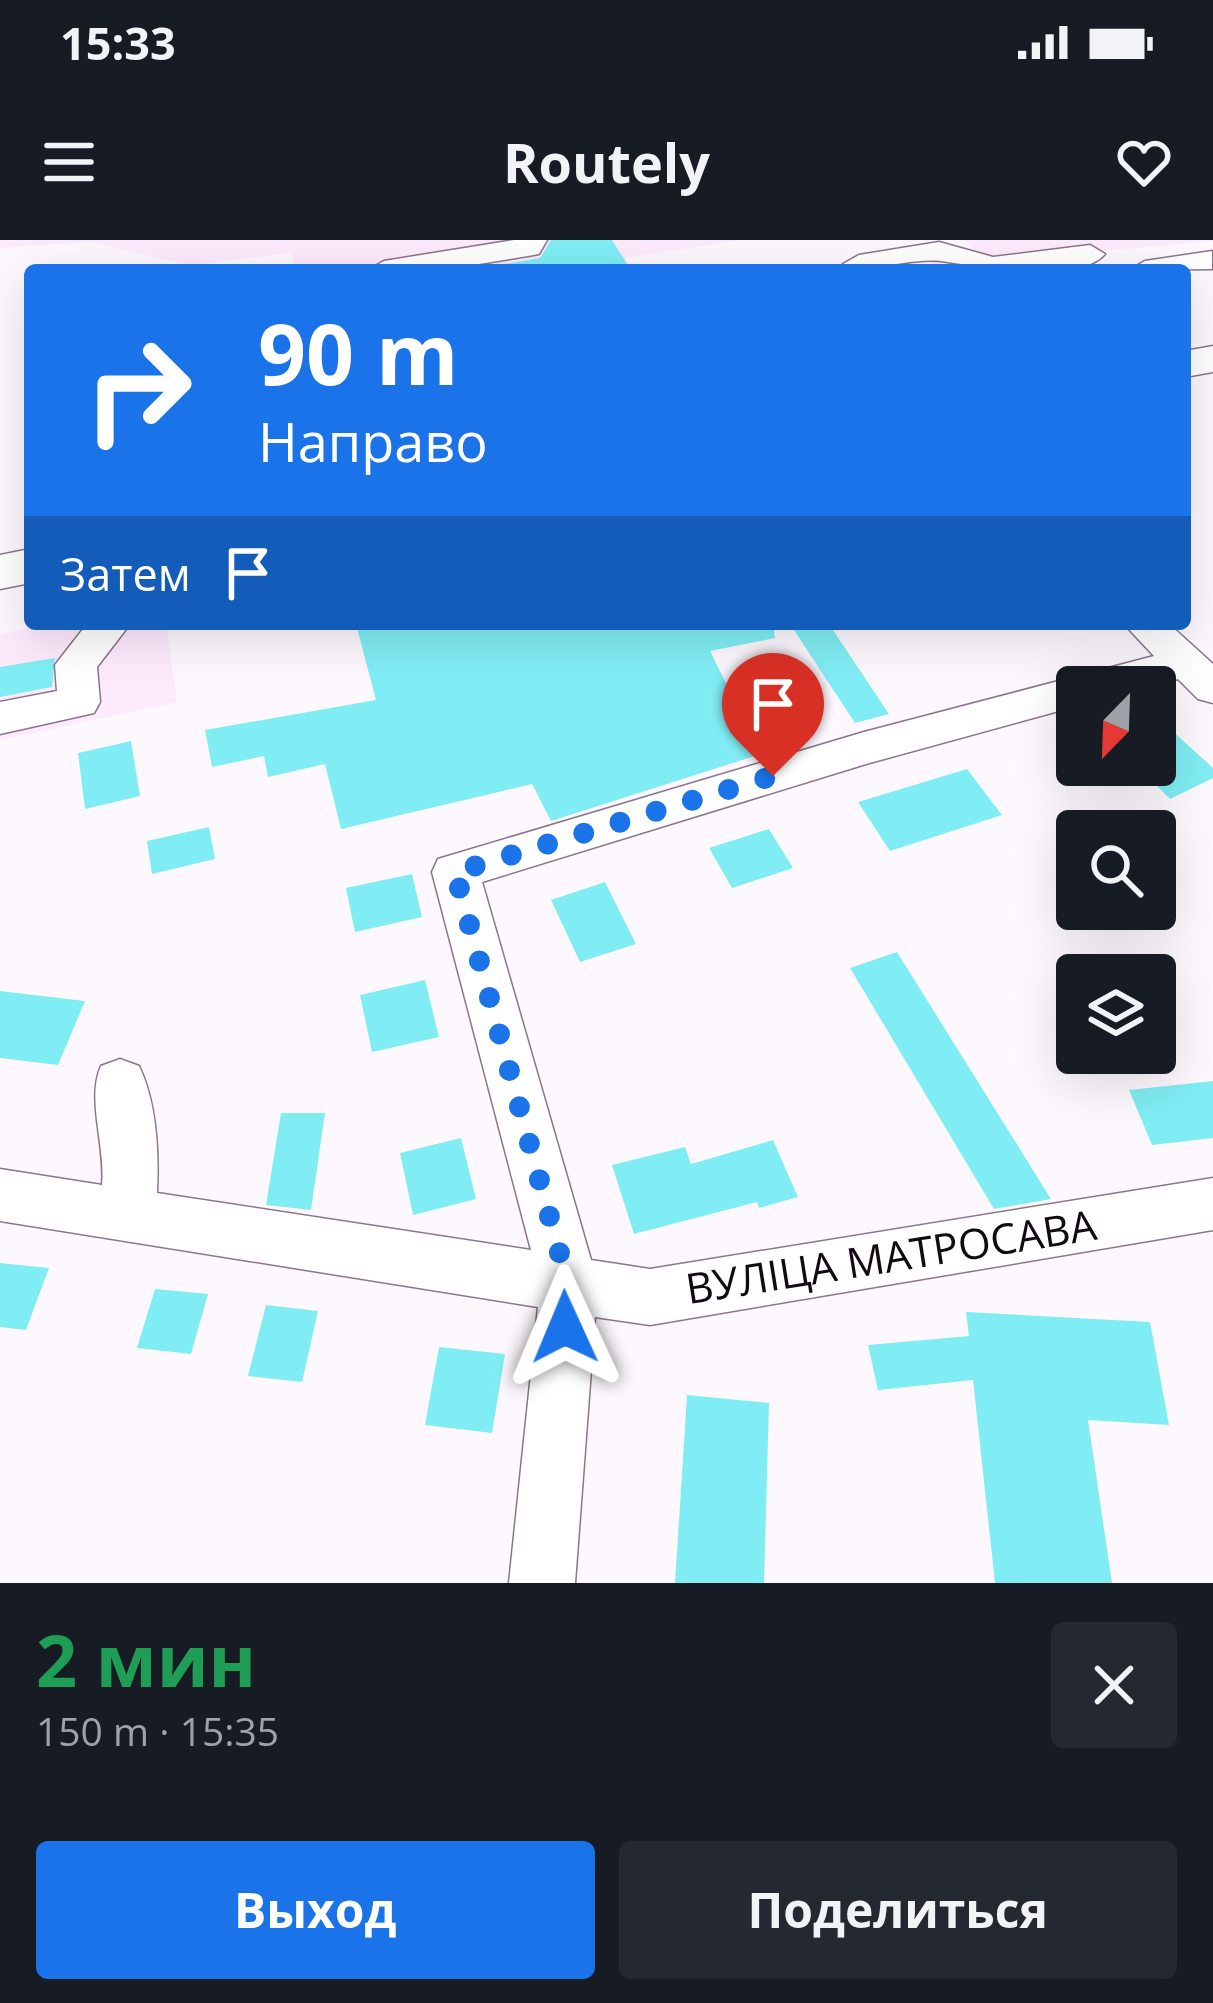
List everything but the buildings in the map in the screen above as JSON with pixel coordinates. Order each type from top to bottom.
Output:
[{"type":"street","points":[[422,264],[528,247],[532,240]]},
{"type":"street","points":[[860,264],[939,251],[985,264]]},
{"type":"street","points":[[1008,264],[1090,254]]},
{"type":"street","points":[[0,718],[79,702],[76,665],[105,630]]},
{"type":"street","points":[[1150,630],[1199,675]]},
{"type":"street","points":[[542,1583],[568,1284],[455,872],[863,748],[1056,697]]},
{"type":"street","points":[[120,1082],[132,1156],[128,1215]]},
{"type":"street","name":"ВУЛІЦА МАТРОСАВА","points":[[0,1195],[650,1297],[1213,1204]]},
{"type":"shaded area","points":[[0,240],[740,240],[625,258],[628,264],[294,264],[291,253],[185,264],[92,242],[0,248]]},
{"type":"shaded area","points":[[966,240],[1213,240],[1213,241],[982,261]]},
{"type":"shaded area","points":[[24,629],[167,630],[177,702],[0,740],[0,634]]},
{"type":"route","points":[[565,1327],[568,1284],[455,872],[773,776]]}]
